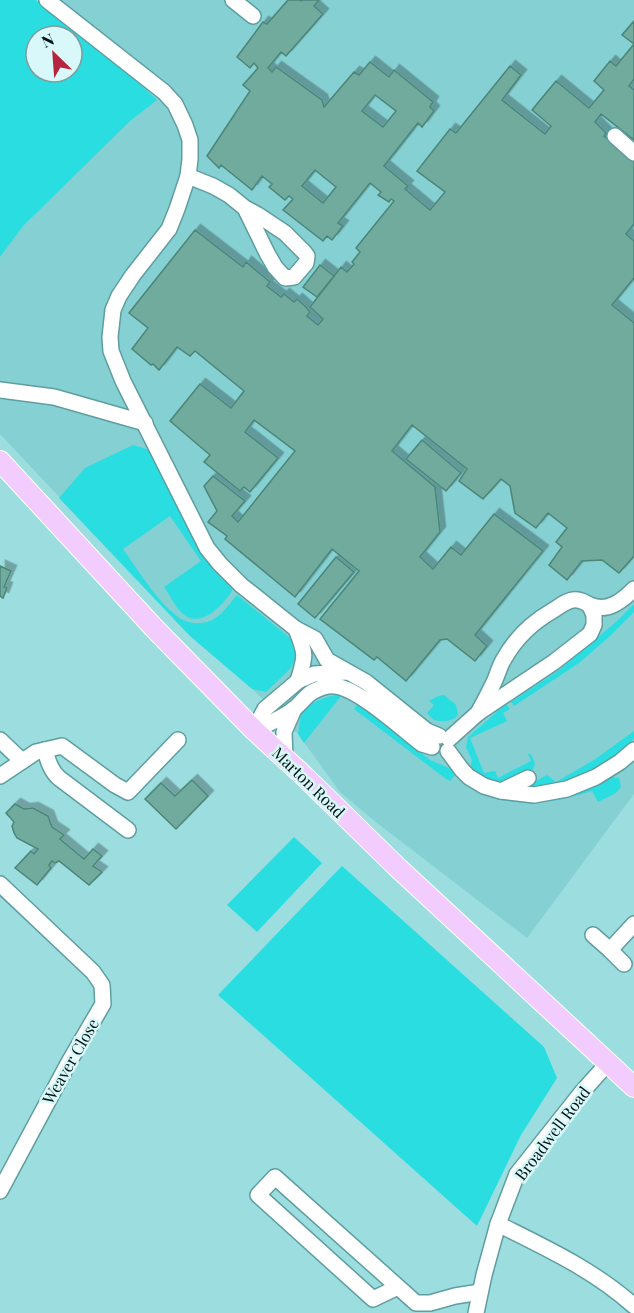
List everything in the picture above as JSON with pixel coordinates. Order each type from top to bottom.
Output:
[{"type":"main road","name":"Marton Road","points":[[0,461],[156,630],[254,730],[396,866],[634,1087]]},
{"type":"street","points":[[46,0],[164,92],[175,104],[190,140],[188,176],[169,229],[119,296],[113,310],[110,337],[111,351],[123,381],[207,548],[241,585],[296,629],[315,639],[327,660],[366,682],[442,743],[470,777],[484,786],[501,791],[534,795],[567,789],[596,777],[634,750]]},
{"type":"street","points":[[233,0],[253,15]]},
{"type":"street","points":[[615,136],[634,153]]},
{"type":"street","points":[[188,176],[229,195],[245,208],[285,232],[307,256],[306,263],[294,277],[285,278],[275,267],[245,208]]},
{"type":"street","points":[[0,390],[54,397],[145,423]]},
{"type":"street","points":[[590,606],[612,606],[622,601],[634,589]]},
{"type":"street","points":[[254,730],[294,709],[312,693],[333,685],[357,693],[422,744],[442,743],[478,713],[590,634],[594,625],[594,615],[590,606],[583,600],[568,601],[539,619],[516,641],[503,660],[478,713]]},
{"type":"street","points":[[296,629],[305,658],[298,681]]},
{"type":"street","points":[[254,730],[266,709],[298,681],[314,674],[348,672]]},
{"type":"street","points":[[285,758],[284,732],[294,709]]},
{"type":"street","points":[[0,740],[22,761]]},
{"type":"street","points":[[0,776],[36,752],[62,747],[128,792],[178,740]]},
{"type":"street","points":[[45,750],[59,778],[128,830]]},
{"type":"street","points":[[501,791],[528,778]]},
{"type":"street","name":"Weaver Close","points":[[0,884],[93,972],[102,985],[103,1004],[63,1072],[0,1191]]},
{"type":"street","points":[[610,950],[634,924]]},
{"type":"street","points":[[593,935],[624,964]]},
{"type":"street","name":"Broadwell Road","points":[[476,1313],[498,1224],[517,1174],[608,1063]]},
{"type":"street","points":[[398,1287],[373,1299],[258,1195],[275,1177],[416,1303],[430,1303],[480,1292]]},
{"type":"street","points":[[498,1224],[570,1260],[634,1306]]},
{"type":"street","points":[[321,1253],[327,1237],[337,1232]]},
{"type":"shaded area","points":[[0,0],[36,0],[67,24],[24,24],[24,84],[84,84],[84,38],[119,65],[157,100],[130,121],[23,226],[0,257]]},
{"type":"shaded area","points":[[51,0],[634,0],[634,794],[527,938],[340,792],[298,734],[244,681],[190,636],[0,434],[0,231],[118,65],[84,32],[84,24],[76,24]]},
{"type":"shaded area","points":[[133,445],[150,450],[201,548],[231,585],[232,591],[216,609],[202,618],[188,617],[181,612],[164,587],[201,561],[170,516],[123,549],[158,598],[183,620],[196,623],[210,621],[222,613],[237,595],[290,638],[296,657],[290,669],[266,692],[252,689],[190,636],[59,498],[85,468]]},
{"type":"shaded area","points":[[634,604],[634,612],[579,663],[514,706],[511,702],[558,671]]},
{"type":"shaded area","points":[[335,695],[341,696],[304,743],[298,734],[302,714],[316,701]]},
{"type":"shaded area","points":[[444,695],[456,705],[458,715],[447,721],[434,720],[427,713],[434,705],[429,701]]},
{"type":"shaded area","points":[[359,703],[430,760],[449,768],[456,774],[450,781],[446,779],[354,709]]},
{"type":"shaded area","points":[[506,704],[510,709],[503,713],[507,721],[470,738],[484,773],[495,771],[498,778],[531,761],[528,754],[535,765],[524,776],[504,782],[492,781],[470,769],[472,760],[466,747],[468,737]]},
{"type":"shaded area","points":[[634,731],[634,739],[609,760],[585,773],[552,786],[533,788],[529,785],[547,775],[556,782],[594,760]]},
{"type":"shaded area","points":[[612,777],[619,778],[621,787],[616,793],[598,802],[592,791],[548,802],[526,803],[502,800],[502,796],[579,791]]},
{"type":"shaded area","points":[[294,837],[322,863],[257,932],[227,905]]},
{"type":"shaded area","points":[[342,866],[544,1047],[557,1078],[521,1135],[477,1226],[218,995]]},
{"type":"building","points":[[288,0],[319,0],[314,6],[323,14],[286,56],[281,52],[268,68],[272,72],[276,67],[322,100],[324,107],[354,72],[359,75],[370,62],[389,77],[394,70],[433,102],[430,107],[434,111],[422,127],[418,123],[384,166],[408,186],[405,189],[430,210],[445,192],[417,171],[450,129],[456,133],[510,66],[521,75],[502,100],[545,134],[551,126],[532,110],[556,81],[589,108],[604,90],[594,81],[610,61],[616,66],[634,44],[634,79],[629,86],[634,90],[634,140],[601,114],[595,122],[606,133],[604,136],[634,160],[634,224],[626,234],[634,241],[634,278],[612,305],[634,323],[634,556],[619,573],[602,560],[582,561],[567,580],[549,565],[562,547],[556,542],[567,528],[548,513],[536,528],[515,513],[510,486],[501,479],[483,499],[459,481],[467,469],[412,425],[392,451],[435,487],[440,532],[420,557],[433,569],[451,547],[461,555],[494,514],[543,551],[475,635],[487,646],[475,661],[447,639],[440,640],[406,681],[377,657],[374,660],[320,619],[359,571],[332,549],[295,597],[225,539],[227,536],[208,522],[217,511],[204,486],[213,476],[245,501],[232,516],[238,522],[295,451],[254,420],[245,432],[278,458],[250,492],[244,487],[240,491],[204,462],[210,455],[170,421],[200,384],[231,408],[244,391],[195,351],[190,356],[177,347],[159,370],[132,349],[148,328],[129,313],[195,230],[243,267],[246,262],[270,282],[267,286],[281,297],[284,294],[294,302],[297,299],[310,312],[307,316],[318,325],[323,319],[310,307],[341,267],[347,272],[354,264],[352,262],[360,252],[356,248],[394,201],[391,199],[389,202],[378,195],[381,192],[370,183],[338,223],[343,226],[332,240],[327,236],[323,241],[283,210],[293,199],[289,196],[285,200],[269,187],[272,184],[262,176],[252,190],[221,165],[219,168],[207,156],[250,91],[243,85],[258,68],[254,63],[250,68],[237,57],[263,22],[267,24]],"holes":[[[375,95],[396,111],[383,127],[362,111]],[[315,170],[336,187],[323,203],[302,186]]]},
{"type":"building","points":[[634,21],[634,44],[622,35]]},
{"type":"building","points":[[320,265],[334,276],[317,297],[303,287]]},
{"type":"building","points":[[422,440],[461,473],[446,491],[406,459]]},
{"type":"building","points":[[336,557],[354,572],[315,618],[298,604]]},
{"type":"building","points":[[0,566],[11,571],[4,587],[7,588],[3,598],[0,596]]},
{"type":"building","points":[[192,780],[208,796],[176,829],[145,799],[161,783],[175,796]]},
{"type":"building","points":[[15,804],[24,809],[33,808],[48,816],[52,827],[64,835],[60,839],[84,859],[93,849],[102,856],[93,866],[102,872],[89,885],[59,861],[55,863],[52,861],[49,865],[51,868],[37,885],[15,868],[31,851],[34,854],[38,849],[17,838],[14,833],[12,826],[14,822],[6,813]]}]
